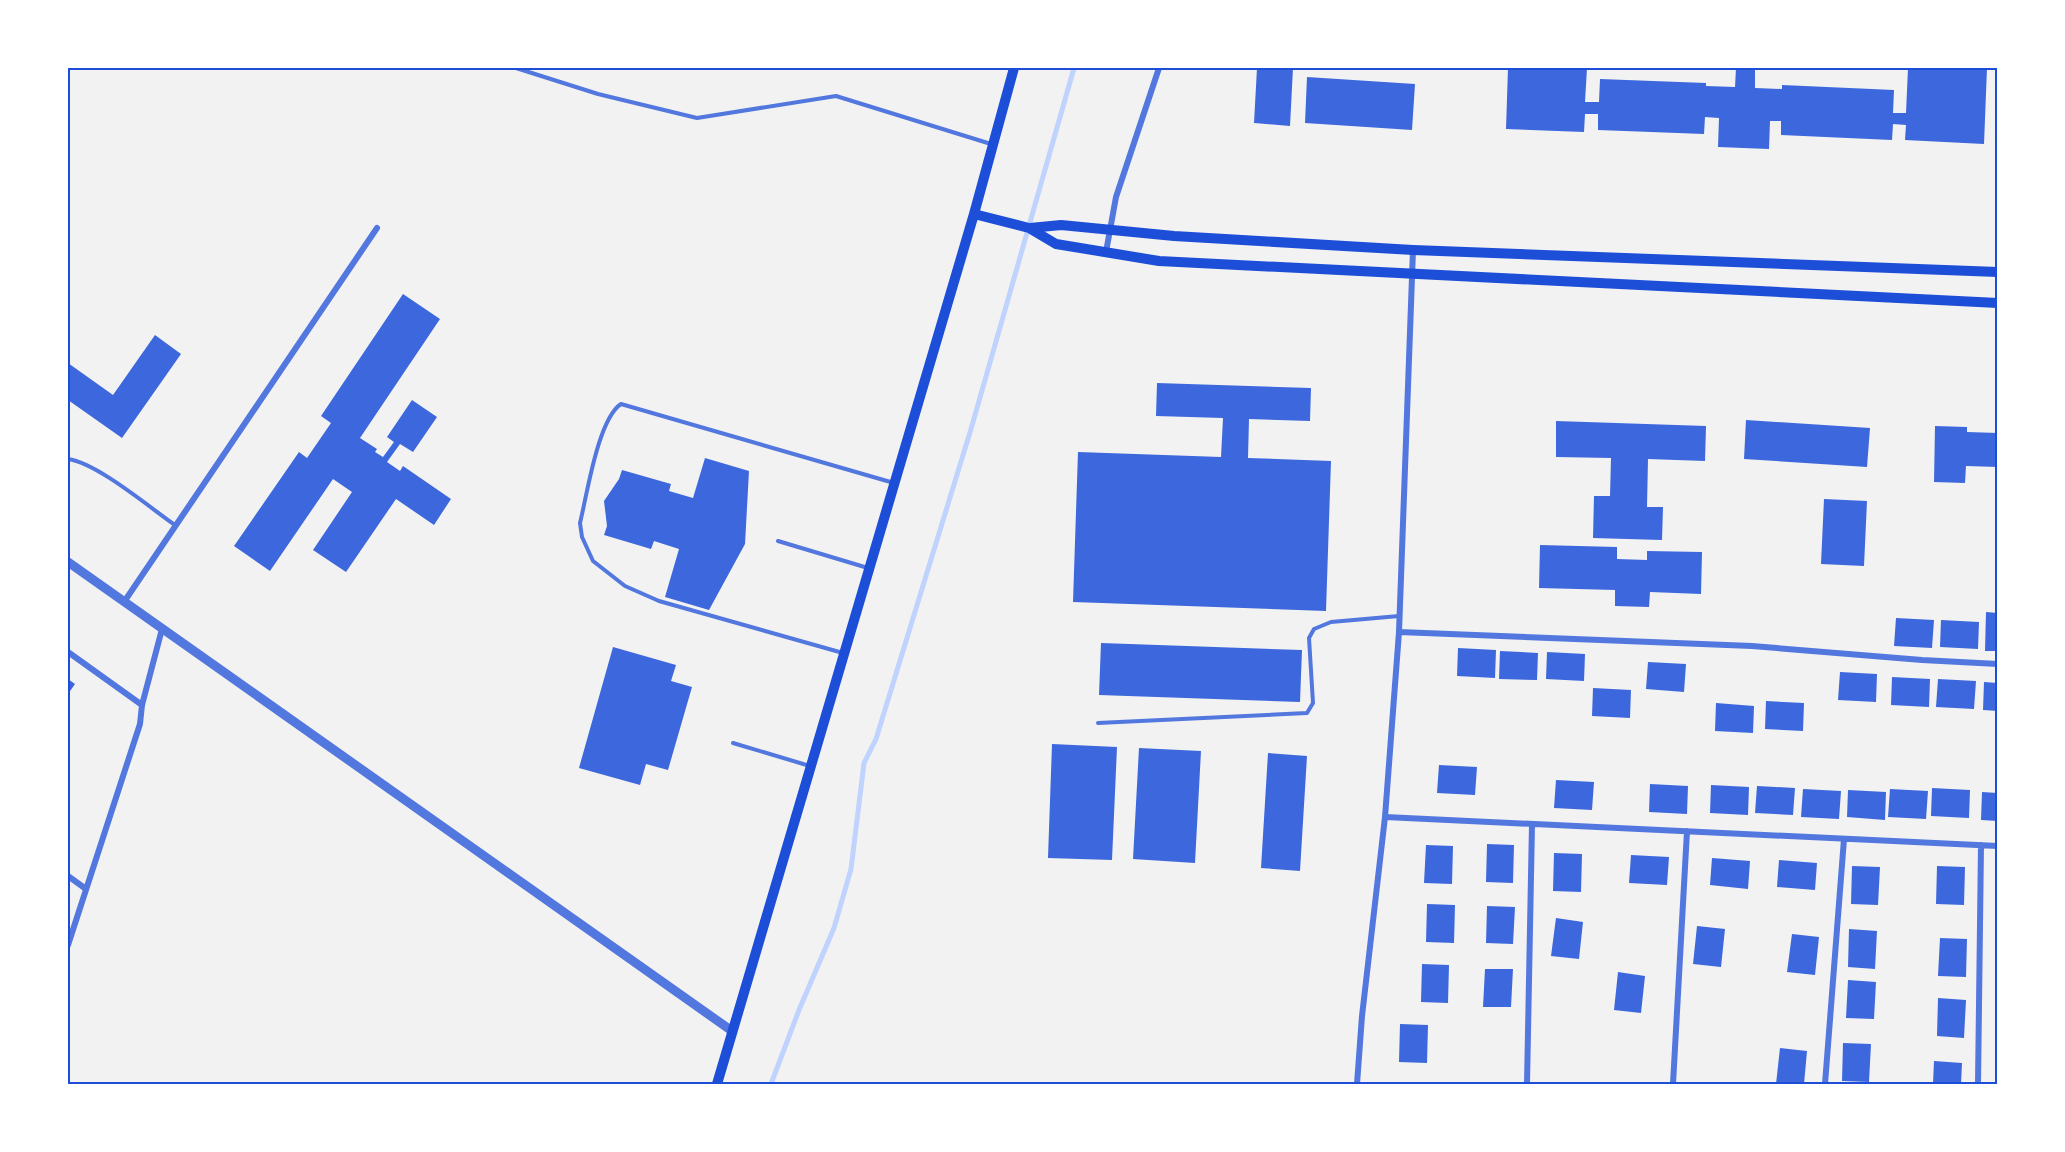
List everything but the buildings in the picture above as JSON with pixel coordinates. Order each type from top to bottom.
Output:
[{"type":"main road","points":[[717,1084],[974,214],[991,144],[1014,68]]},
{"type":"main road","points":[[974,214],[1029,228],[1056,244],[1159,261],[1998,303]]},
{"type":"main road","points":[[1029,228],[1061,225],[1174,236],[1413,250],[1998,272]]},
{"type":"street","points":[[1106,252],[1116,198],[1159,68]]},
{"type":"street","points":[[124,602],[377,228]]},
{"type":"street","points":[[1357,1084],[1362,1016],[1385,818],[1399,632],[1413,250]]},
{"type":"street","points":[[68,562],[732,1031]]},
{"type":"street","points":[[68,945],[140,724],[142,705],[162,629]]},
{"type":"street","points":[[1399,632],[1752,646],[1922,660],[1998,663]]},
{"type":"street","points":[[68,652],[142,705]]},
{"type":"street","points":[[1385,818],[1998,846]]},
{"type":"street","points":[[1527,1084],[1532,824]]},
{"type":"street","points":[[1673,1084],[1687,831]]},
{"type":"street","points":[[1825,1084],[1844,839]]},
{"type":"street","points":[[1978,1084],[1981,845]]},
{"type":"street","points":[[68,876],[86,889]]},
{"type":"lane","points":[[516,68],[598,94],[697,118],[836,96],[991,144]]},
{"type":"lane","points":[[844,653],[659,601],[625,586],[593,561],[582,537],[580,523],[605,427],[613,410],[621,404],[894,483]]},
{"type":"lane","points":[[68,459],[76,460],[98,471],[176,525]]},
{"type":"lane","points":[[778,541],[869,568]]},
{"type":"lane","points":[[1098,723],[1307,713],[1313,702],[1309,638],[1314,629],[1330,622],[1399,616]]},
{"type":"lane","points":[[733,743],[810,767]]},
{"type":"waterway","points":[[771,1084],[834,928],[851,869],[864,763],[876,739],[971,429],[1074,68]]}]
